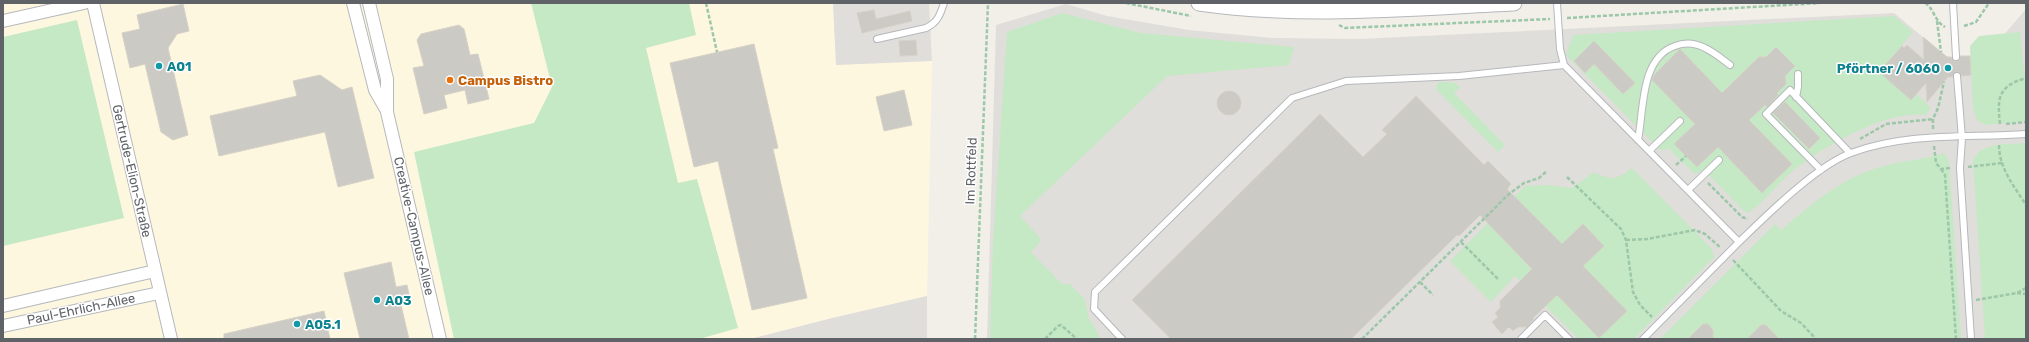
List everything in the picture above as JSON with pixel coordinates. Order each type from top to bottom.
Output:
[{"type":"street","points":[[3,21],[84,3]]},
{"type":"street","name":"Gertrude-Elion-Straße","points":[[93,3],[170,339]]},
{"type":"street","name":"Creative-Campus-Allee","points":[[353,3],[375,90],[387,112]]},
{"type":"street","name":"Creative-Campus-Allee","points":[[369,3],[387,79],[387,112],[440,339]]},
{"type":"street","points":[[1199,3],[1253,10],[1297,11],[1514,3]]},
{"type":"street","name":"Paul-Ehrlich-Allee","points":[[3,306],[155,271]]},
{"type":"street","name":"Paul-Ehrlich-Allee","points":[[3,326],[159,293]]},
{"type":"lane","points":[[877,39],[926,28],[933,25],[940,16],[944,3]]},
{"type":"lane","points":[[1557,3],[1560,49],[1564,65],[1739,242]]},
{"type":"lane","points":[[1953,3],[1956,57]]},
{"type":"lane","points":[[1638,140],[1645,86],[1651,68],[1657,58],[1671,47],[1686,42],[1704,47],[1730,65]]},
{"type":"lane","points":[[1122,339],[1094,309],[1095,292],[1292,98],[1346,81],[1459,76],[1564,65]]},
{"type":"lane","points":[[1796,97],[1798,74]]},
{"type":"lane","points":[[1957,76],[1962,138],[1960,168],[1971,339]]},
{"type":"lane","points":[[1821,170],[1766,114],[1790,90],[1850,153]]},
{"type":"lane","points":[[1649,151],[1680,121]]},
{"type":"lane","points":[[1643,339],[1739,242],[1769,214],[1821,170],[1850,153],[1891,142],[1922,138],[1962,138],[2026,134]]},
{"type":"lane","points":[[1688,190],[1719,160]]},
{"type":"lane","points":[[1522,339],[1545,315],[1569,339]]},
{"type":"path","points":[[706,3],[717,52]]},
{"type":"path","name":"Im Rottfeld","points":[[975,339],[988,3]]},
{"type":"path","points":[[1937,21],[1941,52]]},
{"type":"path","points":[[2026,78],[2013,82],[2004,88],[1999,97],[1999,157],[2003,168],[2026,205]]},
{"type":"path","points":[[2000,124],[2026,122]]},
{"type":"path","points":[[1941,169],[1945,175],[1956,339]]},
{"type":"path","points":[[1362,339],[1509,194],[1524,183],[1539,178],[1547,171]]},
{"type":"path","points":[[1567,177],[1621,229],[1626,240],[1633,292],[1640,305],[1658,323]]},
{"type":"path","points":[[1626,240],[1647,239],[1695,230],[1705,234],[1727,254],[1781,311],[1802,323],[1816,339]]},
{"type":"path","points":[[1461,242],[1499,280]]},
{"type":"path","points":[[1420,282],[1433,295]]},
{"type":"path","points":[[1968,302],[2016,293],[2026,288]]},
{"type":"path","points":[[2016,293],[2026,294]]},
{"type":"path","points":[[1045,339],[1058,326],[1061,325],[1077,339]]},
{"type":"shaded area","points":[[3,3],[833,3],[836,65],[932,61],[927,296],[750,339],[3,339]]},
{"type":"shaded area","points":[[833,3],[929,3],[932,61],[836,65]]},
{"type":"shaded area","points":[[1066,4],[1107,16],[1189,30],[1273,38],[1360,39],[1894,13],[1947,57],[1970,56],[1971,66],[1978,65],[2026,9],[2026,339],[987,339],[996,25]]},
{"type":"shaded area","points":[[927,296],[927,339],[750,339],[832,318]]},
{"type":"green space","points":[[531,3],[689,3],[696,35],[646,48],[678,183],[697,179],[738,328],[699,339],[454,339],[414,152],[534,123],[552,87]]},
{"type":"green space","points":[[1062,13],[1141,33],[1294,47],[1289,65],[1167,76],[1020,216],[1042,240],[1031,252],[1062,284],[1070,284],[1085,300],[1089,319],[1097,331],[1099,339],[990,339],[993,244],[1007,32]]},
{"type":"green space","points":[[1894,16],[1913,32],[1879,72],[1911,100],[1917,94],[1931,108],[1926,115],[1910,115],[1893,118],[1858,131],[1840,140],[1795,169],[1761,203],[1748,213],[1743,210],[1704,170],[1695,174],[1669,149],[1660,150],[1566,55],[1573,35]]},
{"type":"green space","points":[[77,20],[124,218],[3,246],[3,37]]},
{"type":"green space","points":[[2020,32],[2026,92],[2026,121],[1985,125],[1977,120],[1973,107],[1970,46],[1979,36]]},
{"type":"green space","points":[[1438,82],[1453,82],[1460,87],[1454,93],[1505,145],[1498,152],[1436,89]]},
{"type":"green space","points":[[2026,143],[2026,339],[1985,339],[1973,160],[1977,154],[1989,147],[2004,144]]},
{"type":"green space","points":[[1944,153],[1949,161],[1961,339],[1660,339],[1775,224],[1781,230],[1829,192],[1841,184],[1869,171],[1892,164]]},
{"type":"green space","points":[[1632,168],[1712,249],[1714,257],[1634,339],[1579,339],[1515,276],[1491,302],[1450,261],[1525,186],[1547,185],[1572,188],[1594,172],[1606,177],[1614,178],[1622,175]]},
{"type":"building","name":"A01","points":[[183,4],[189,31],[177,34],[168,48],[188,135],[173,140],[161,132],[145,64],[130,68],[122,33],[140,29],[137,15]]},
{"type":"building","points":[[874,10],[876,19],[910,11],[912,21],[862,33],[857,13]]},
{"type":"building","name":"Campus Bistro","points":[[459,25],[464,29],[470,55],[478,54],[489,99],[468,104],[465,90],[444,95],[447,108],[424,114],[413,68],[424,66],[417,40],[421,34]]},
{"type":"building","points":[[1923,37],[1947,57],[1951,57],[1954,61],[1959,61],[1960,56],[1970,56],[1971,75],[1962,76],[1959,72],[1955,72],[1953,77],[1948,77],[1927,102],[1926,83],[1911,100],[1879,72],[1902,46],[1904,48],[1907,45],[1924,60]]},
{"type":"building","points":[[916,40],[917,55],[900,56],[899,41]]},
{"type":"building","points":[[1594,41],[1635,83],[1623,94],[1594,64],[1585,73],[1574,61]]},
{"type":"building","points":[[754,44],[778,148],[773,149],[807,298],[752,310],[718,161],[694,167],[670,63]]},
{"type":"building","points":[[1776,47],[1795,66],[1785,76],[1786,84],[1777,93],[1778,95],[1767,107],[1765,105],[1749,120],[1792,164],[1762,193],[1718,147],[1697,167],[1674,144],[1695,124],[1652,80],[1654,75],[1680,49],[1722,93],[1759,57],[1766,57]]},
{"type":"building","points":[[320,75],[342,90],[352,87],[374,178],[338,187],[325,132],[219,156],[210,116],[297,96],[293,81]]},
{"type":"building","points":[[904,90],[912,125],[884,131],[876,97]]},
{"type":"building","points":[[1224,91],[1234,91],[1241,98],[1241,108],[1234,115],[1224,115],[1217,108],[1217,98]]},
{"type":"building","points":[[1416,96],[1484,165],[1488,161],[1511,184],[1507,189],[1562,244],[1583,224],[1604,246],[1583,266],[1627,311],[1599,338],[1557,295],[1533,318],[1534,319],[1527,327],[1518,327],[1513,331],[1509,327],[1502,334],[1492,322],[1498,317],[1495,313],[1500,308],[1500,301],[1532,269],[1480,215],[1459,236],[1457,235],[1351,339],[1171,339],[1132,300],[1320,114],[1363,157],[1387,134],[1382,130]]},
{"type":"building","points":[[1785,102],[1820,138],[1809,149],[1773,113]]},
{"type":"building","name":"A03","points":[[391,262],[396,287],[407,285],[410,299],[400,301],[409,339],[360,339],[344,273]]},
{"type":"building","name":"A05.1","points":[[324,311],[330,339],[224,339],[224,334]]},
{"type":"building","points":[[1703,324],[1708,324],[1713,330],[1713,339],[1688,339]]},
{"type":"building","points":[[1761,325],[1766,325],[1779,339],[1747,339]]},
{"type":"place","name":"A01","points":[[159,66]]},
{"type":"place","name":"Pförtner / 6060","points":[[1948,68]]},
{"type":"place","name":"Campus Bistro","points":[[450,80]]},
{"type":"place","name":"A03","points":[[377,300]]},
{"type":"place","name":"A05.1","points":[[297,324]]}]
